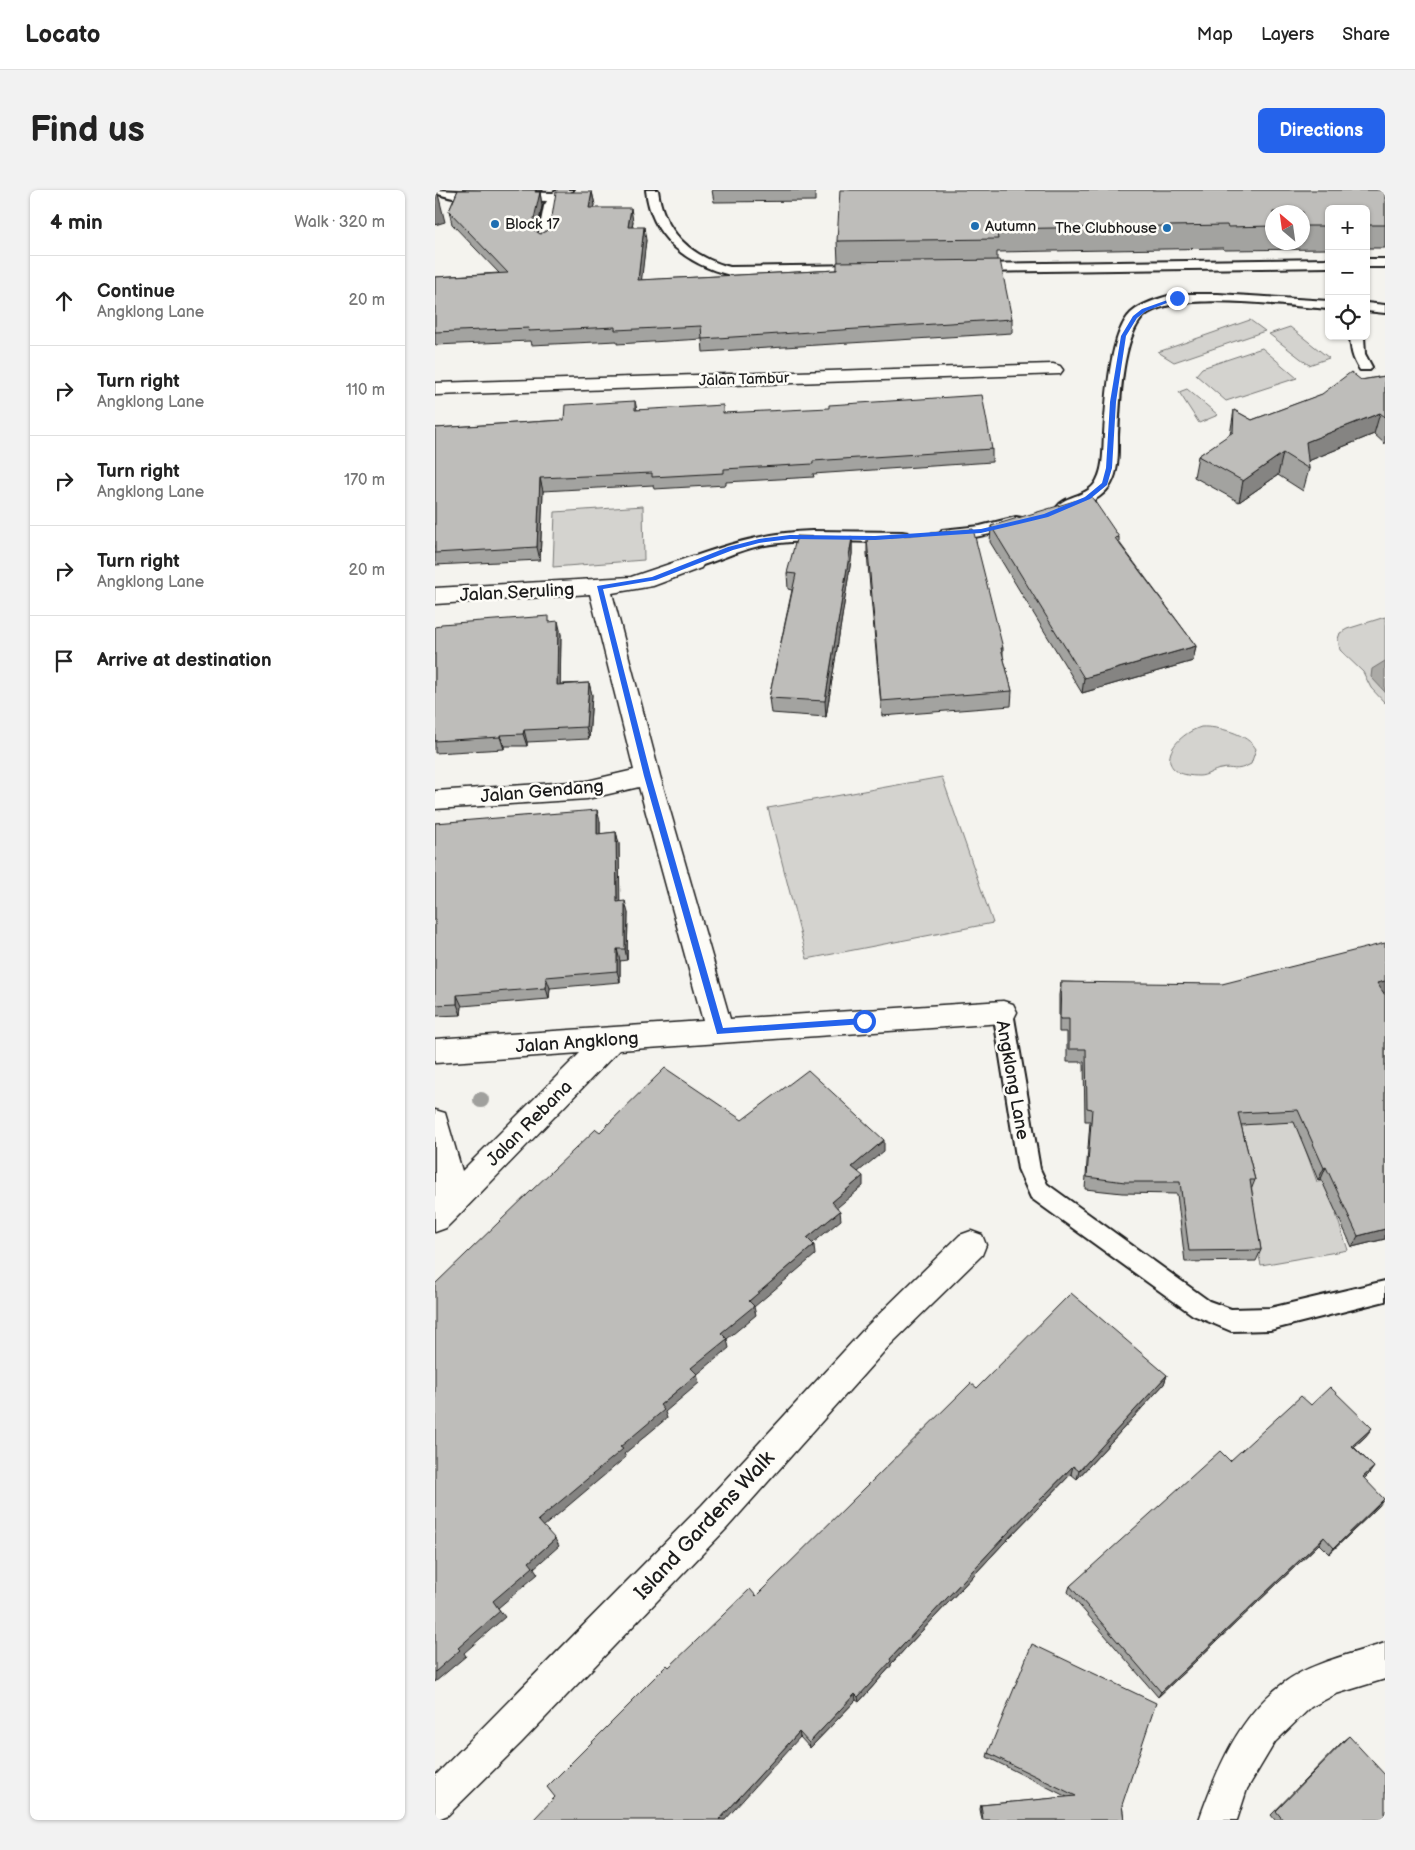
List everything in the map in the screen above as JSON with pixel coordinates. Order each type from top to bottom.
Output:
[{"type":"street","name":"Jalan Tambur","points":[[435,389],[1053,370]]},
{"type":"street","points":[[693,563],[653,579],[599,587],[648,776],[720,1032]]},
{"type":"street","name":"Jalan Seruling","points":[[435,596],[599,587]]},
{"type":"street","name":"Jalan Gendang","points":[[435,800],[587,790],[648,776]]},
{"type":"street","name":"Angklong Lane","points":[[720,1032],[1003,1012]]},
{"type":"street","name":"Jalan Angklong","points":[[435,1052],[720,1032]]},
{"type":"street","name":"Jalan Rebana","points":[[441,1212],[612,1039]]},
{"type":"street","name":"Jalan Rebana","points":[[435,1122],[450,1183],[441,1212]]},
{"type":"street","name":"Island Gardens Walk","points":[[435,1802],[508,1730],[714,1517],[878,1336],[971,1245]]},
{"type":"street","points":[[1218,1820],[1231,1780],[1262,1729],[1298,1694],[1331,1678],[1385,1661]]},
{"type":"lane","points":[[437,190],[495,196],[555,197]]},
{"type":"lane","points":[[544,242],[549,206],[555,197],[567,190]]},
{"type":"lane","points":[[653,190],[654,211],[667,233],[681,247],[716,269],[730,271],[879,269]]},
{"type":"lane","points":[[1370,263],[1385,263]]},
{"type":"lane","points":[[958,268],[1325,264]]},
{"type":"lane","points":[[1054,512],[1087,498],[1105,483],[1109,468],[1113,402],[1124,336],[1135,317],[1144,310],[1177,298],[1218,298],[1325,305]]},
{"type":"lane","points":[[1370,308],[1385,309]]},
{"type":"lane","points":[[1357,340],[1358,354],[1365,367]]},
{"type":"lane","points":[[934,535],[981,531],[1027,520]]},
{"type":"lane","points":[[693,563],[749,543],[790,537],[915,536]]},
{"type":"lane","name":"Angklong Lane","points":[[1003,1012],[1029,1170],[1039,1191],[1124,1254],[1201,1308],[1231,1320],[1270,1319],[1385,1291]]},
{"type":"shaded area","points":[[1250,320],[1265,331],[1174,362],[1158,352]]},
{"type":"shaded area","points":[[1290,327],[1329,358],[1309,365],[1269,334]]},
{"type":"shaded area","points":[[1262,348],[1297,378],[1226,401],[1196,375],[1202,368]]},
{"type":"shaded area","points":[[1187,389],[1218,415],[1199,423],[1179,392]]},
{"type":"shaded area","points":[[643,506],[644,560],[553,567],[555,512]]},
{"type":"shaded area","points":[[1385,617],[1385,703],[1371,688],[1363,672],[1340,650],[1338,639],[1340,633],[1347,629]]},
{"type":"shaded area","points":[[1385,661],[1385,692],[1371,677],[1372,669]]},
{"type":"shaded area","points":[[1201,727],[1232,732],[1246,739],[1256,749],[1251,764],[1238,769],[1225,768],[1199,776],[1184,774],[1175,770],[1170,763],[1173,747],[1189,732]]},
{"type":"shaded area","points":[[942,777],[993,923],[807,959],[768,808]]},
{"type":"shaded area","points":[[1237,1092],[1320,1114],[1335,1143],[1305,1148],[1317,1182],[1351,1178],[1366,1208],[1336,1214],[1348,1250],[1261,1265],[1252,1226],[1217,1197],[1253,1194],[1244,1157],[1210,1129],[1245,1126]]},
{"type":"building","points":[[458,190],[536,190],[535,192],[540,192],[532,228],[540,234],[550,229],[556,192],[592,192],[589,208],[631,208],[628,227],[644,227],[638,280],[837,270],[837,262],[1000,260],[1012,319],[702,339],[701,326],[615,330],[615,327],[528,331],[529,328],[435,332],[435,277],[508,273],[449,211]]},
{"type":"building","points":[[840,190],[1385,190],[1385,225],[1370,225],[1370,205],[1325,205],[1325,226],[1310,226],[1310,205],[1265,205],[1265,226],[1228,227],[1227,225],[996,229],[998,239],[837,241]]},
{"type":"building","points":[[1351,372],[1361,380],[1385,376],[1385,417],[1380,413],[1306,442],[1309,469],[1283,453],[1243,481],[1198,456],[1233,432],[1234,410],[1252,420],[1322,394]]},
{"type":"building","points":[[982,395],[992,449],[813,461],[813,464],[724,469],[724,473],[652,477],[652,473],[540,478],[537,547],[435,553],[435,428],[564,420],[565,405],[635,401],[635,410],[723,405],[723,413],[829,408],[829,405]]},
{"type":"building","points":[[1091,496],[1119,537],[1115,538],[1196,646],[1084,678],[991,526]]},
{"type":"building","points":[[973,529],[1012,691],[881,701],[867,539]]},
{"type":"building","points":[[797,536],[852,538],[825,701],[769,698],[796,574],[787,573]]},
{"type":"building","points":[[549,616],[549,622],[558,621],[557,685],[589,683],[586,727],[524,730],[523,734],[500,735],[500,737],[435,741],[435,627],[441,624]]},
{"type":"building","points":[[597,810],[597,834],[616,832],[617,902],[625,901],[625,949],[617,949],[617,971],[546,977],[546,988],[457,995],[457,1004],[435,1005],[435,823]]},
{"type":"building","points":[[1385,943],[1385,981],[1377,983],[1385,995],[1385,1229],[1358,1236],[1298,1110],[1238,1113],[1255,1180],[1250,1180],[1261,1250],[1189,1251],[1180,1182],[1125,1182],[1087,1177],[1092,1109],[1087,1108],[1086,1049],[1069,1049],[1069,1019],[1060,1019],[1061,982],[1222,984]]},
{"type":"building","points":[[665,1068],[742,1120],[808,1070],[884,1140],[852,1167],[863,1176],[832,1202],[840,1211],[807,1238],[814,1245],[749,1301],[754,1306],[721,1333],[727,1339],[691,1368],[697,1374],[660,1405],[664,1410],[620,1447],[623,1449],[538,1520],[555,1539],[529,1562],[533,1567],[493,1601],[500,1611],[458,1648],[460,1650],[435,1672],[435,1284],[596,1129],[600,1132]]},
{"type":"building","points":[[1071,1293],[1167,1375],[1079,1471],[1073,1466],[1003,1538],[890,1659],[891,1661],[858,1697],[855,1694],[809,1743],[799,1732],[719,1820],[533,1820],[555,1797],[547,1787],[667,1665],[669,1667],[750,1589],[756,1596],[971,1383],[977,1388]]},
{"type":"building","points":[[1330,1387],[1372,1428],[1352,1446],[1374,1467],[1363,1477],[1384,1499],[1334,1548],[1324,1537],[1161,1692],[1070,1586],[1220,1451],[1230,1461],[1301,1396],[1311,1405]]},
{"type":"building","points":[[1032,1644],[1156,1703],[1122,1805],[1124,1820],[983,1820],[981,1805],[1076,1796],[988,1753]]},
{"type":"building","points":[[1349,1736],[1385,1775],[1385,1820],[1283,1820],[1276,1811]]},
{"type":"place","name":"Block 17","points":[[495,224]]},
{"type":"place","name":"Autumn","points":[[975,226]]},
{"type":"place","name":"The Clubhouse","points":[[1167,228]]},
{"type":"route","points":[[864,1021],[720,1032],[648,776],[599,587],[631,584],[653,579],[731,548],[759,541],[790,537],[875,538],[981,531],[1046,515],[1087,498],[1105,483],[1109,468],[1113,402],[1124,336],[1135,317],[1144,310],[1177,298]]}]
